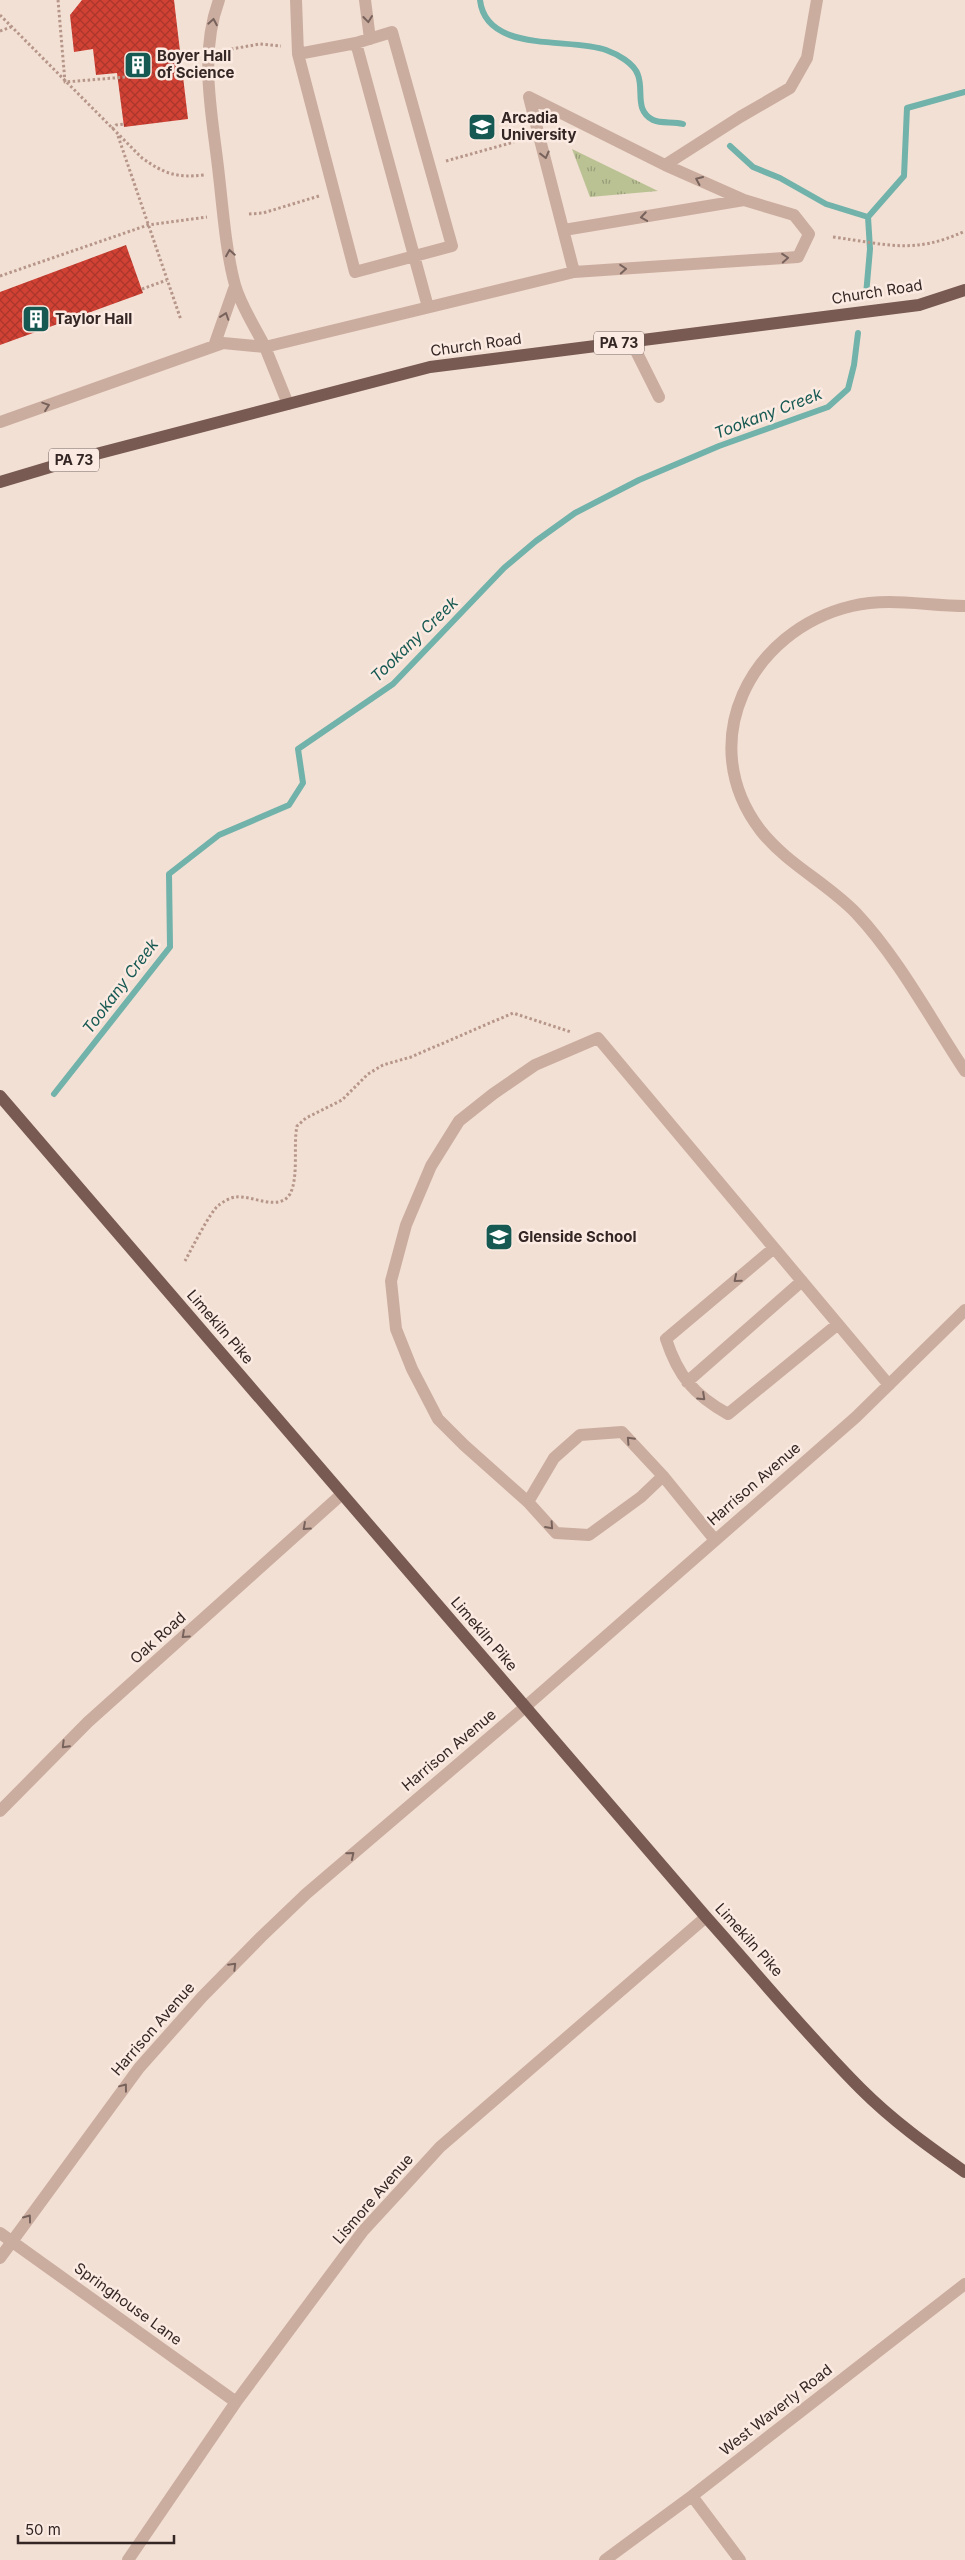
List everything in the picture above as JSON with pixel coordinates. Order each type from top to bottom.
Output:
[{"type":"main road","name":"Church Road","points":[[0,482],[77,459],[430,367],[919,305],[965,290]]},
{"type":"main road","name":"Limekiln Pike","points":[[0,1096],[706,1917],[861,2089],[916,2138],[965,2172]]},
{"type":"street","points":[[219,0],[212,25],[208,53],[208,74],[222,199],[235,286],[265,347],[288,404]]},
{"type":"street","points":[[296,0],[298,54],[355,272],[414,258],[452,246],[392,32],[356,43],[298,54]]},
{"type":"street","points":[[365,0],[370,39]]},
{"type":"street","points":[[665,165],[790,88],[807,58],[817,0]]},
{"type":"street","points":[[356,43],[428,307]]},
{"type":"street","points":[[0,422],[214,346],[223,344],[265,347],[574,272],[798,257],[808,234],[794,216],[744,200],[665,165],[530,97],[574,272]]},
{"type":"street","points":[[564,230],[744,200]]},
{"type":"street","points":[[214,346],[235,286]]},
{"type":"street","points":[[631,341],[659,397]]},
{"type":"street","points":[[965,606],[870,602],[833,612],[799,628],[763,658],[752,673],[743,692],[737,712],[732,750],[740,793],[761,831],[774,845],[854,911],[869,928],[885,948],[965,1071]]},
{"type":"street","points":[[663,1476],[641,1497],[589,1535],[556,1533],[528,1502],[438,1419],[412,1369],[396,1328],[391,1281],[406,1225],[431,1166],[459,1121],[493,1094],[535,1065],[598,1038],[889,1384]]},
{"type":"street","points":[[774,1248],[666,1339],[674,1362],[687,1382],[705,1401],[728,1414],[838,1324]]},
{"type":"street","points":[[687,1382],[802,1280]]},
{"type":"street","name":"Harrison Avenue","points":[[0,2258],[139,2068],[202,1997],[306,1894],[525,1707],[856,1417],[965,1310]]},
{"type":"street","points":[[528,1502],[554,1458],[580,1435],[622,1432],[663,1476],[715,1540]]},
{"type":"street","name":"Oak Road","points":[[0,1811],[88,1722],[342,1494]]},
{"type":"street","name":"Lismore Avenue","points":[[128,2560],[236,2402],[363,2231],[440,2147],[706,1917]]},
{"type":"street","name":"Springhouse Lane","points":[[0,2233],[236,2402]]},
{"type":"street","name":"West Waverly Road","points":[[605,2560],[692,2496],[965,2284]]},
{"type":"street","points":[[692,2496],[740,2560]]},
{"type":"path","points":[[58,0],[65,82]]},
{"type":"path","points":[[0,15],[112,130],[142,158],[162,172],[175,176],[207,174]]},
{"type":"path","points":[[0,30],[11,26]]},
{"type":"path","points":[[231,50],[260,44],[285,46]]},
{"type":"path","points":[[65,82],[126,77]]},
{"type":"path","points":[[112,130],[116,125],[124,124]]},
{"type":"path","points":[[117,134],[180,320]]},
{"type":"path","points":[[440,163],[514,142]]},
{"type":"path","points":[[249,214],[263,213],[320,196]]},
{"type":"path","points":[[0,276],[148,225],[212,216]]},
{"type":"path","points":[[833,237],[914,247],[936,243],[965,231]]},
{"type":"path","points":[[142,289],[167,280]]},
{"type":"path","points":[[185,1261],[216,1206],[235,1197],[277,1202],[285,1200],[291,1193],[295,1167],[294,1142],[296,1126],[306,1118],[342,1100],[368,1074],[383,1065],[411,1057],[513,1013],[598,1038]]},
{"type":"green space","points":[[572,149],[658,191],[590,197]]},
{"type":"building","name":"Boyer Hall of Science","points":[[82,0],[174,0],[188,119],[124,127],[117,73],[96,75],[93,49],[74,52],[70,15]]},
{"type":"building","name":"Taylor Hall","points":[[126,245],[143,293],[0,345],[0,292]]},
{"type":"waterway","points":[[480,0],[486,17],[497,29],[513,36],[532,40],[590,46],[606,50],[620,57],[629,63],[638,75],[641,106],[647,116],[656,121],[683,124]]},
{"type":"waterway","name":"Tookany Creek","points":[[866,295],[870,249],[868,217],[904,176],[907,108],[965,92]]},
{"type":"waterway","points":[[730,146],[753,167],[780,178],[826,204],[868,217]]},
{"type":"waterway","name":"Tookany Creek","points":[[54,1094],[170,947],[169,874],[219,835],[289,805],[303,783],[298,749],[393,684],[504,568],[536,541],[575,513],[639,480],[719,446],[828,407],[848,389],[854,365],[858,333]]},
{"type":"place","name":"Boyer Hall of Science","points":[[138,65]]},
{"type":"place","name":"Arcadia University","points":[[482,127]]},
{"type":"place","name":"Taylor Hall","points":[[36,319]]},
{"type":"place","name":"Glenside School","points":[[499,1237]]}]
